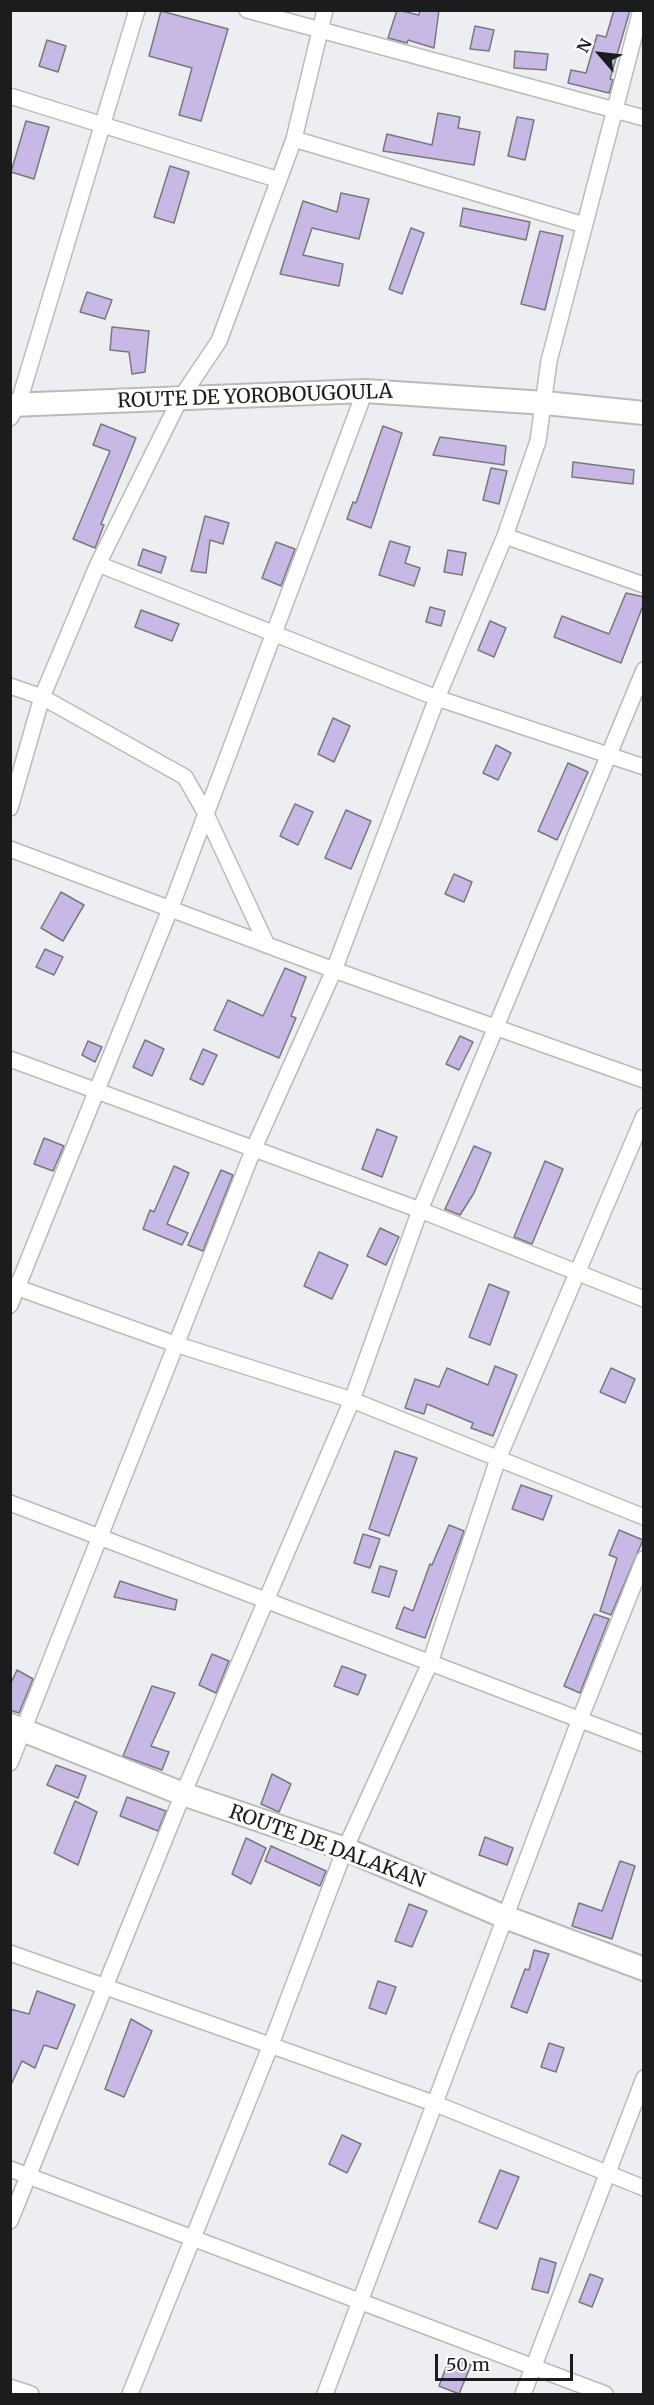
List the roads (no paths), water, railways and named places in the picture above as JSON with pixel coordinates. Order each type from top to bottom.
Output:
[{"type":"street","points":[[13,409],[137,10]]},
{"type":"street","points":[[246,10],[644,118]]},
{"type":"street","points":[[10,808],[42,698],[98,564],[180,399],[219,341],[294,139],[325,10]]},
{"type":"street","points":[[10,1763],[17,1727],[99,1537],[254,1148],[334,970],[437,698],[505,536],[538,441],[549,361],[641,10]]},
{"type":"street","points":[[10,96],[279,180]]},
{"type":"street","points":[[294,139],[584,225]]},
{"type":"street","points":[[10,1305],[14,1286],[171,908],[271,634],[365,391]]},
{"type":"street","name":"ROUTE DE YOROBOUGOULA","points":[[13,409],[365,391],[545,403],[644,413]]},
{"type":"street","points":[[505,536],[644,585]]},
{"type":"street","points":[[98,564],[437,698],[644,767]]},
{"type":"street","points":[[10,2221],[183,1794],[352,1400],[420,1210],[644,670]]},
{"type":"street","points":[[10,686],[42,698],[185,777],[206,814],[266,943]]},
{"type":"street","points":[[10,849],[334,970],[644,1080]]},
{"type":"street","points":[[10,1059],[420,1210],[644,1299]]},
{"type":"street","points":[[130,2394],[270,2046],[345,1849],[430,1663],[498,1459],[644,1116]]},
{"type":"street","points":[[14,1286],[176,1344],[352,1400],[644,1517]]},
{"type":"street","points":[[10,1503],[644,1744]]},
{"type":"street","points":[[325,2394],[580,1719],[644,1559]]},
{"type":"street","name":"ROUTE DE DALAKAN","points":[[17,1727],[183,1794],[345,1849],[505,1917],[644,1969]]},
{"type":"street","points":[[10,1953],[436,2104],[644,2188]]},
{"type":"street","points":[[523,2394],[644,2078]]},
{"type":"street","points":[[10,2169],[605,2394]]},
{"type":"street","points":[[10,2387],[31,2394]]}]
